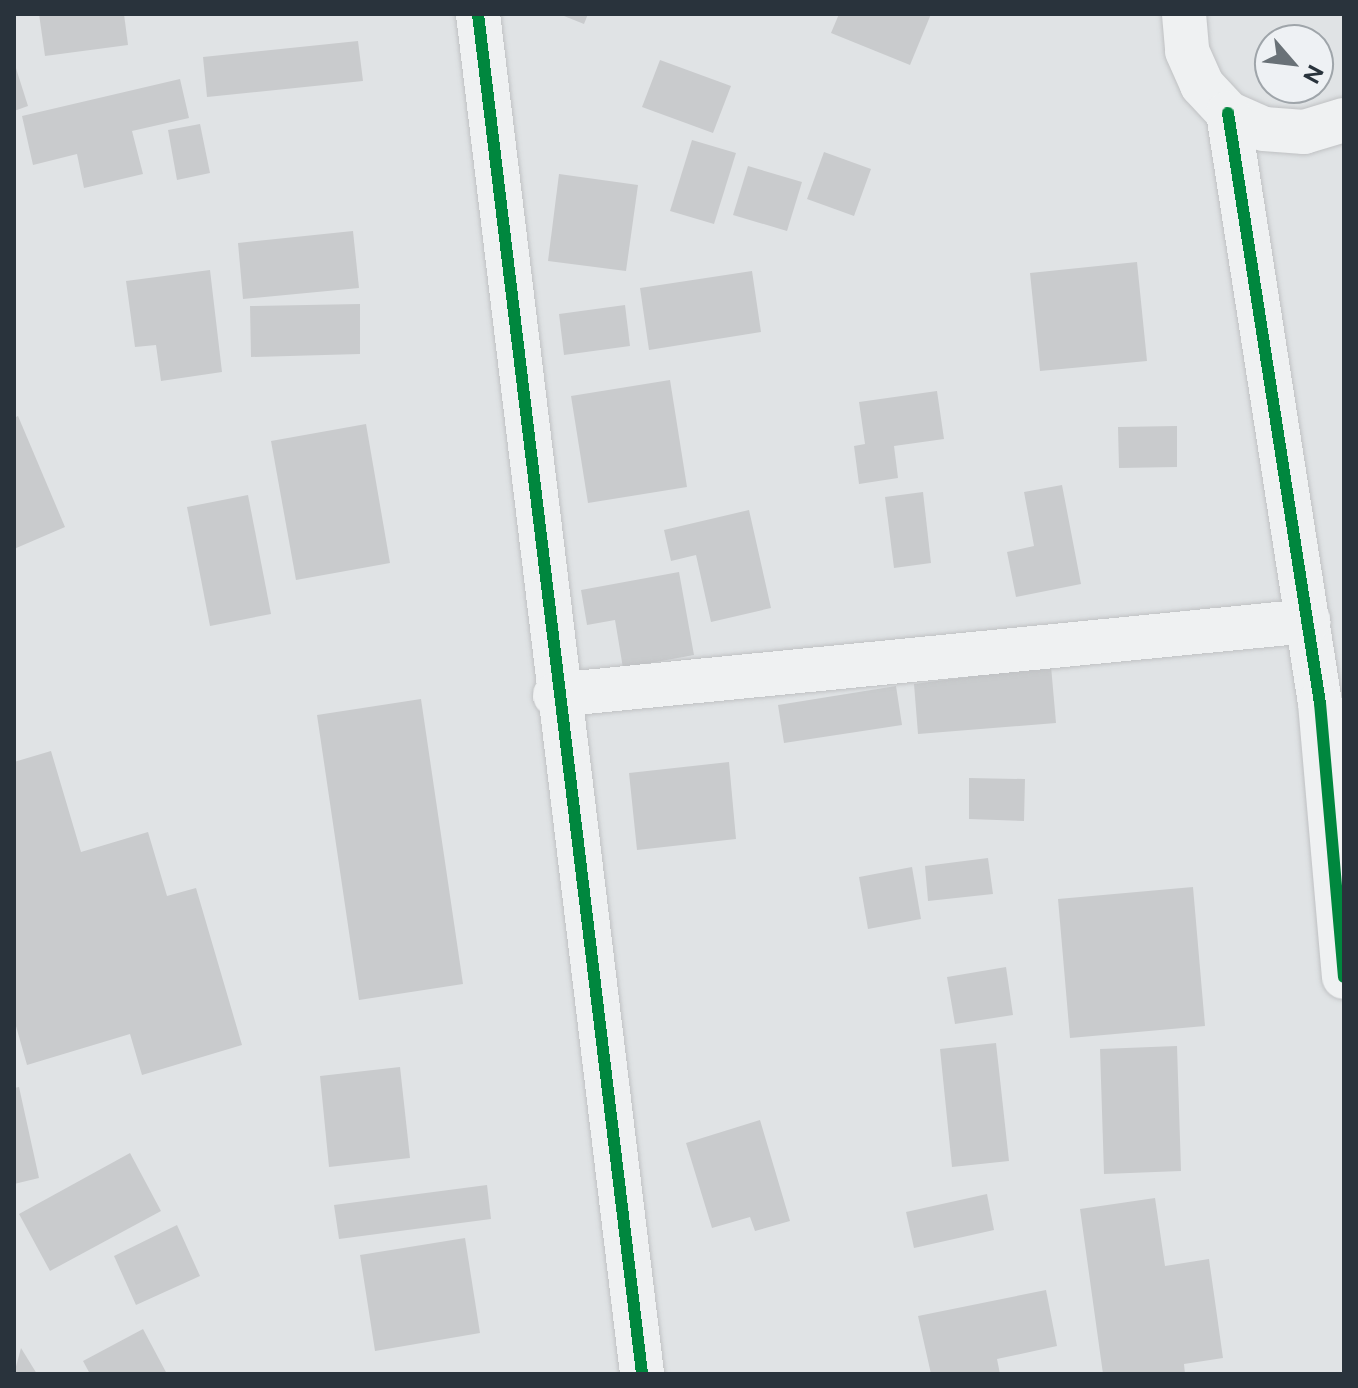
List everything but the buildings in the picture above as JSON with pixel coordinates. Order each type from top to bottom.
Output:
[{"type":"street","points":[[478,14],[555,695],[642,1374]]},
{"type":"street","points":[[1148,14],[1185,33],[1202,85],[1228,113],[1264,129],[1304,132],[1344,120]]},
{"type":"street","points":[[1228,113],[1308,621],[1332,702],[1344,977]]},
{"type":"street","points":[[555,695],[1308,621]]},
{"type":"cycle path","points":[[478,14],[642,1374]]},
{"type":"cycle path","points":[[1228,113],[1320,703],[1344,977]]}]
